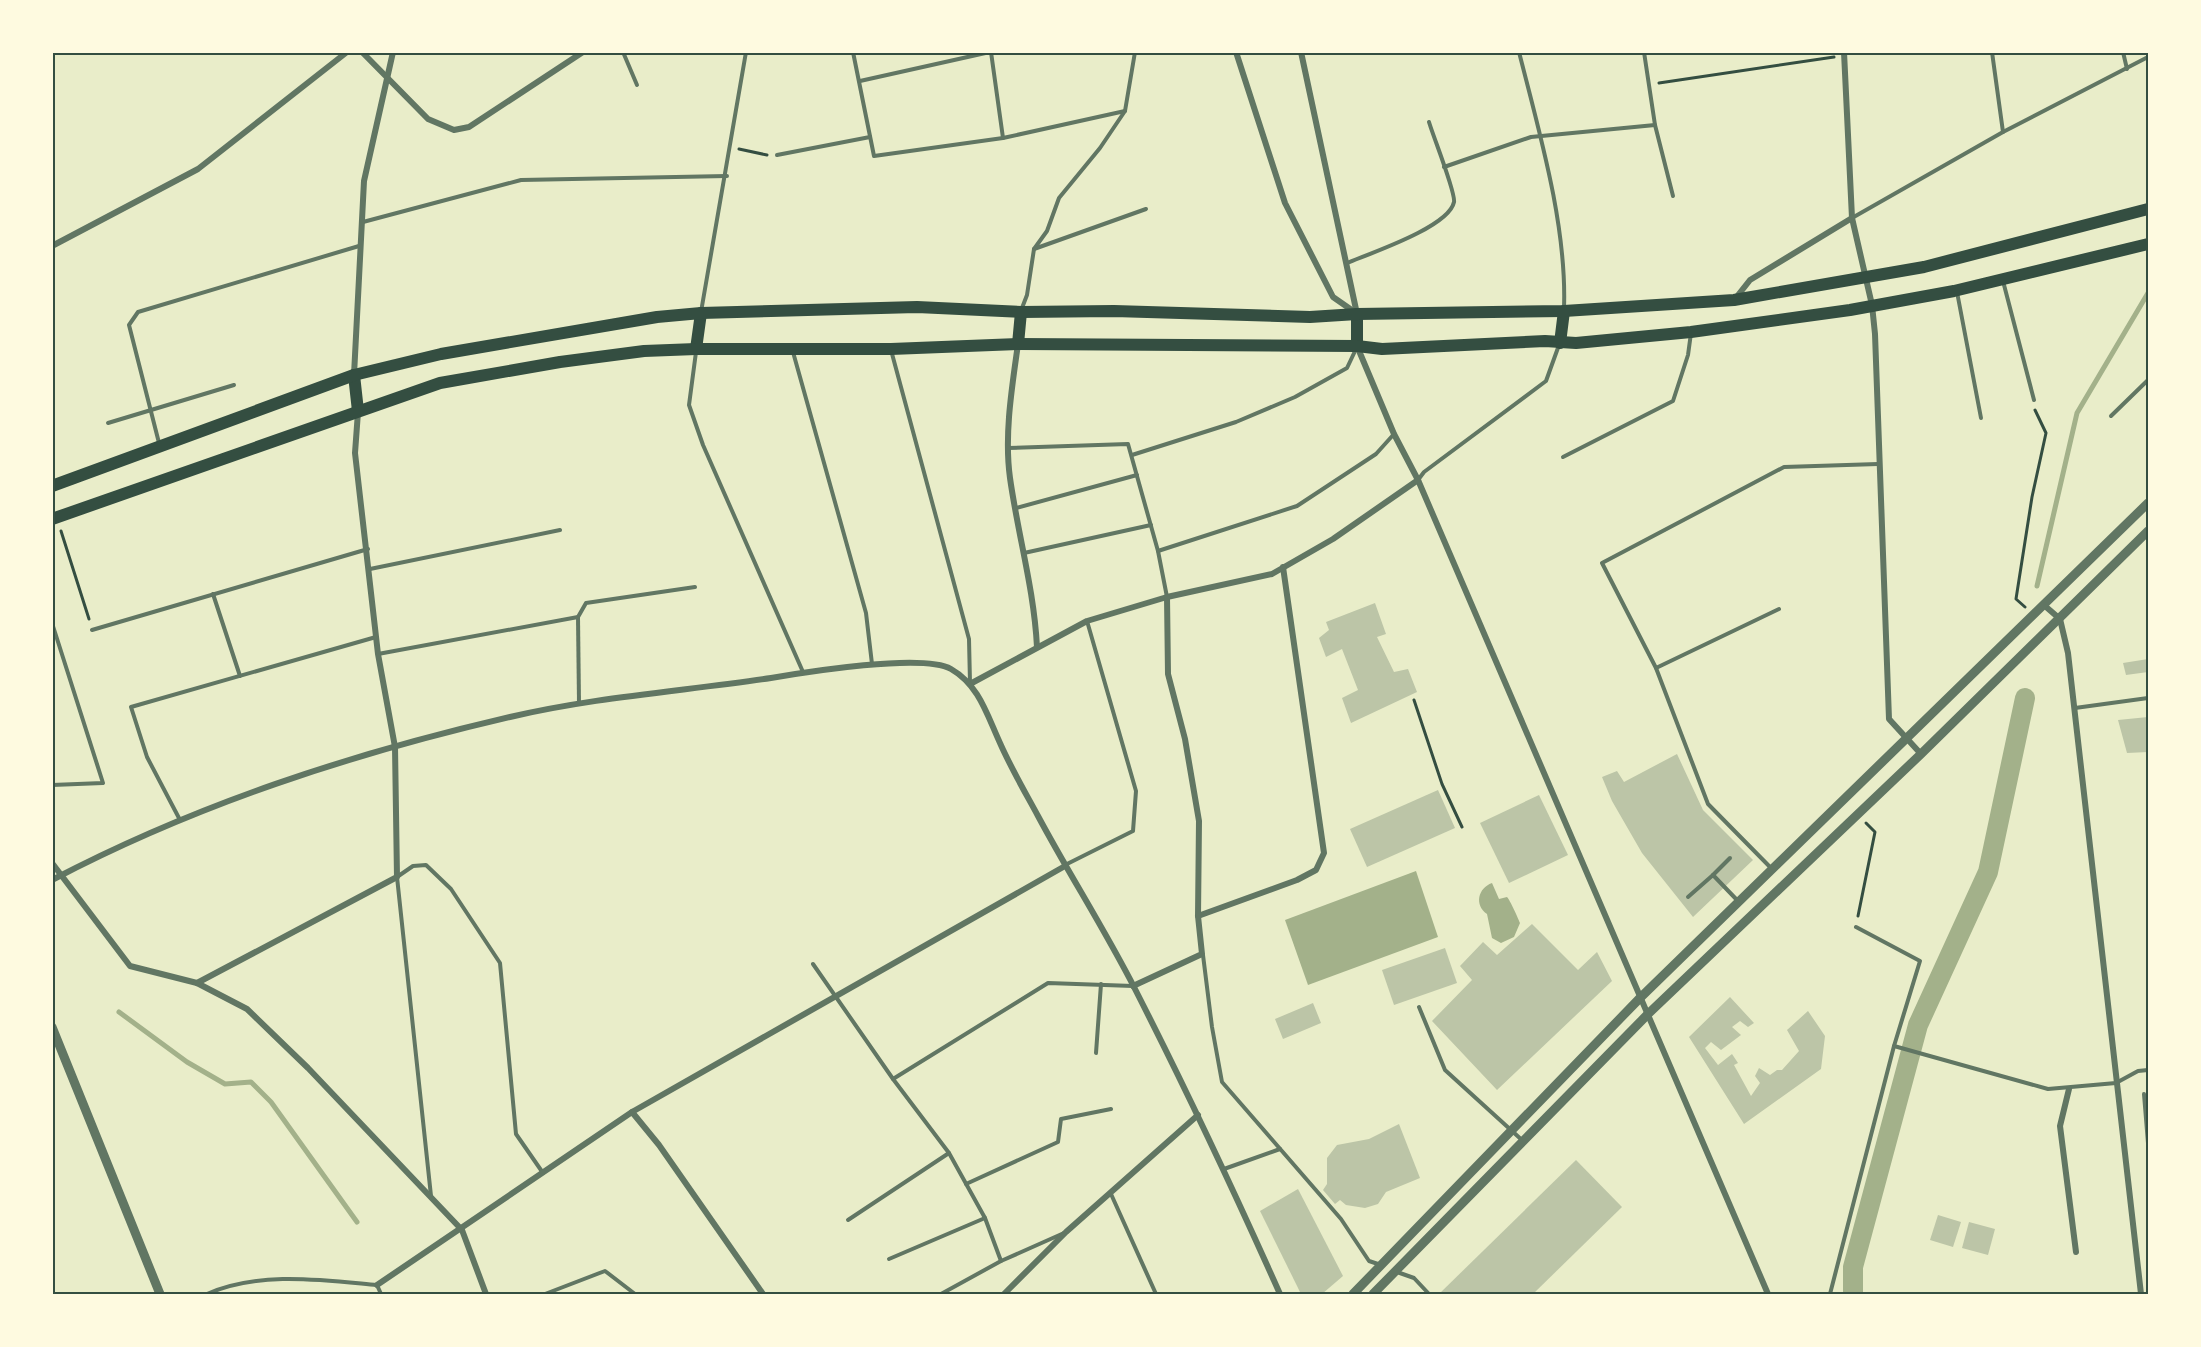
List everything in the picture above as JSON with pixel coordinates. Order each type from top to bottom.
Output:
[{"type":"main road","points":[[52,486],[354,375],[441,354],[657,317],[701,313],[917,307],[1021,312],[1114,311],[1310,317],[1357,314],[1564,311],[1734,300],[1924,267],[2148,209]]},
{"type":"main road","points":[[52,519],[440,383],[560,362],[644,351],[696,349],[891,349],[1018,344],[1357,346],[1382,349],[1560,343],[1691,332],[1872,305],[2002,281],[2148,244]]},
{"type":"main road","points":[[1560,343],[1564,311]]},
{"type":"main road","points":[[1018,344],[1021,312]]},
{"type":"main road","points":[[696,349],[701,313]]},
{"type":"main road","points":[[1357,314],[1357,346]]},
{"type":"main road","points":[[354,375],[358,411]]},
{"type":"street","points":[[52,246],[198,169],[347,52]]},
{"type":"street","points":[[362,52],[428,119],[454,130],[469,127],[583,52]]},
{"type":"street","points":[[354,375],[364,181],[393,52]]},
{"type":"street","points":[[1236,52],[1285,203],[1333,297],[1357,314]]},
{"type":"street","points":[[1301,52],[1357,314]]},
{"type":"street","points":[[1844,54],[1852,218],[1872,305],[1889,719],[1921,754]]},
{"type":"street","points":[[1734,300],[1750,280],[1852,218]]},
{"type":"street","points":[[1018,344],[1008,448],[1010,477],[1034,599],[1037,647]]},
{"type":"street","points":[[1357,346],[1394,435],[1418,480],[1768,1294]]},
{"type":"street","points":[[197,983],[397,877],[395,747],[378,654],[368,549],[355,453],[358,411]]},
{"type":"street","points":[[970,684],[1087,621],[1167,597],[1272,574],[1333,538],[1418,480]]},
{"type":"street","points":[[1353,1294],[1640,998],[1774,871],[2148,503]]},
{"type":"street","points":[[1372,1294],[1648,1014],[1921,754],[2148,531]]},
{"type":"street","points":[[1198,916],[1297,880],[1316,870],[1324,853],[1283,567]]},
{"type":"street","points":[[1133,986],[1203,954],[1198,916],[1199,821],[1185,739],[1168,674],[1167,597]]},
{"type":"street","points":[[2044,606],[2060,619],[2068,653],[2141,1294]]},
{"type":"street","points":[[52,880],[180,820],[306,772],[510,717],[579,704],[803,673],[873,665],[947,666],[970,684],[988,714],[1000,744],[1065,866],[1133,986],[1224,1169],[1280,1294]]},
{"type":"street","points":[[52,863],[63,874],[130,966],[197,983],[247,1010],[308,1068],[462,1230],[486,1294]]},
{"type":"street","points":[[377,1286],[632,1112],[1065,866]]},
{"type":"street","points":[[1774,871],[1786,884]]},
{"type":"street","points":[[52,1027],[160,1294]]},
{"type":"street","points":[[2068,1089],[2060,1126],[2076,1252]]},
{"type":"street","points":[[632,1112],[659,1145],[763,1294]]},
{"type":"street","points":[[1004,1294],[1066,1232],[1198,1115]]},
{"type":"street","points":[[1382,1266],[1396,1272]]},
{"type":"lane","points":[[623,52],[637,84]]},
{"type":"lane","points":[[701,313],[727,176],[746,52]]},
{"type":"lane","points":[[853,52],[874,156],[1003,138],[1125,111]]},
{"type":"lane","points":[[860,81],[990,52],[1003,138]]},
{"type":"lane","points":[[1021,312],[1027,295],[1034,249],[1047,231],[1059,198],[1100,148],[1125,111],[1135,52]]},
{"type":"lane","points":[[1519,52],[1540,136],[1557,222],[1564,311]]},
{"type":"lane","points":[[1644,52],[1654,125],[1673,196]]},
{"type":"lane","points":[[1992,52],[2003,132]]},
{"type":"lane","points":[[2123,52],[2127,69]]},
{"type":"lane","points":[[1852,218],[2003,132],[2148,57]]},
{"type":"lane","points":[[1347,263],[1411,236],[1450,214],[1455,200],[1429,122]]},
{"type":"lane","points":[[1444,167],[1540,136],[1654,125]]},
{"type":"lane","points":[[777,155],[870,137]]},
{"type":"lane","points":[[363,222],[520,180],[727,176]]},
{"type":"lane","points":[[1034,249],[1146,209]]},
{"type":"lane","points":[[160,446],[129,325],[138,312],[359,246]]},
{"type":"lane","points":[[2002,281],[2034,400]]},
{"type":"lane","points":[[1957,290],[1981,418]]},
{"type":"lane","points":[[1563,457],[1673,401],[1688,355],[1691,332]]},
{"type":"lane","points":[[1418,480],[1546,381],[1560,343]]},
{"type":"lane","points":[[1132,455],[1236,422],[1295,397],[1347,368],[1357,346]]},
{"type":"lane","points":[[696,349],[689,405],[704,446],[803,673]]},
{"type":"lane","points":[[792,349],[866,613],[873,665]]},
{"type":"lane","points":[[891,349],[969,639],[970,684]]},
{"type":"lane","points":[[2111,416],[2148,380]]},
{"type":"lane","points":[[108,423],[234,385]]},
{"type":"lane","points":[[1158,551],[1297,506],[1376,454],[1394,435]]},
{"type":"lane","points":[[1008,448],[1128,444],[1158,551],[1167,597]]},
{"type":"lane","points":[[1774,871],[1708,804],[1656,668],[1602,563],[1784,467],[1878,464]]},
{"type":"lane","points":[[1016,508],[1137,475]]},
{"type":"lane","points":[[1024,553],[1151,525]]},
{"type":"lane","points":[[370,569],[560,530]]},
{"type":"lane","points":[[92,630],[368,549]]},
{"type":"lane","points":[[579,704],[578,617],[586,603],[694,587]]},
{"type":"lane","points":[[213,594],[240,676]]},
{"type":"lane","points":[[1656,668],[1779,609]]},
{"type":"lane","points":[[378,654],[578,617]]},
{"type":"lane","points":[[1065,866],[1133,831],[1136,791],[1087,621]]},
{"type":"lane","points":[[52,623],[104,783],[52,785]]},
{"type":"lane","points":[[180,820],[147,757],[131,707],[376,637]]},
{"type":"lane","points":[[2075,708],[2148,698]]},
{"type":"lane","points":[[1688,897],[1730,858]]},
{"type":"lane","points":[[431,1196],[397,877],[413,866],[426,865],[451,889],[500,963],[516,1134],[544,1174]]},
{"type":"lane","points":[[1713,875],[1740,903]]},
{"type":"lane","points":[[1830,1294],[1894,1046],[1920,961],[1856,927]]},
{"type":"lane","points":[[1203,954],[1222,1082],[1341,1219],[1368,1261],[1382,1266]]},
{"type":"lane","points":[[813,964],[893,1079],[949,1154],[986,1218],[1001,1262]]},
{"type":"lane","points":[[893,1079],[1048,983],[1133,986]]},
{"type":"lane","points":[[1096,1053],[1101,984]]},
{"type":"lane","points":[[1419,1007],[1445,1070],[1524,1142]]},
{"type":"lane","points":[[1894,1046],[1930,1058],[2048,1089],[2116,1083],[2138,1071],[2148,1070]]},
{"type":"lane","points":[[2144,1094],[2148,1143]]},
{"type":"lane","points":[[966,1184],[1058,1142],[1060,1119],[1111,1109]]},
{"type":"lane","points":[[1224,1169],[1280,1149]]},
{"type":"lane","points":[[848,1220],[949,1154]]},
{"type":"lane","points":[[1110,1193],[1156,1294]]},
{"type":"lane","points":[[889,1259],[986,1218]]},
{"type":"lane","points":[[941,1294],[1001,1262],[1066,1232]]},
{"type":"lane","points":[[545,1294],[605,1271],[635,1294]]},
{"type":"lane","points":[[1396,1272],[1414,1278],[1429,1294]]},
{"type":"lane","points":[[207,1294],[227,1285],[280,1280],[377,1286],[381,1294]]},
{"type":"path","points":[[1650,85],[1844,54]]},
{"type":"path","points":[[731,147],[777,155]]},
{"type":"path","points":[[2034,400],[2035,415],[2046,433],[2032,497],[2016,599],[2024,607],[2044,606]]},
{"type":"path","points":[[61,529],[92,630]]},
{"type":"path","points":[[1414,700],[1442,783],[1462,827]]},
{"type":"path","points":[[1856,927],[1875,832],[1858,814]]},
{"type":"shaded area","points":[[1416,871],[1438,937],[1308,985],[1285,920]]},
{"type":"shaded area","points":[[1492,883],[1499,899],[1507,897],[1520,923],[1514,937],[1501,943],[1492,938],[1487,914],[1479,902],[1483,889]]},
{"type":"building","points":[[1375,603],[1386,634],[1377,637],[1394,672],[1408,669],[1417,692],[1351,723],[1342,698],[1358,690],[1342,649],[1326,657],[1319,638],[1329,630],[1326,622]]},
{"type":"building","points":[[2148,659],[2148,672],[2126,675],[2123,663]]},
{"type":"building","points":[[2148,717],[2148,752],[2127,753],[2118,720]]},
{"type":"building","points":[[1677,754],[1703,810],[1753,860],[1693,917],[1642,853],[1612,801],[1602,777],[1617,771],[1624,782]]},
{"type":"building","points":[[1438,790],[1455,828],[1367,867],[1350,829]]},
{"type":"building","points":[[1539,795],[1568,855],[1509,883],[1480,823]]},
{"type":"building","points":[[1532,924],[1578,970],[1597,952],[1612,981],[1497,1090],[1432,1021],[1472,980],[1460,966],[1483,942],[1497,955]]},
{"type":"building","points":[[1445,948],[1457,983],[1394,1005],[1382,970]]},
{"type":"building","points":[[1730,997],[1754,1023],[1748,1027],[1740,1021],[1732,1027],[1741,1035],[1721,1050],[1711,1042],[1705,1048],[1718,1065],[1732,1054],[1738,1063],[1734,1065],[1751,1096],[1760,1083],[1755,1076],[1759,1068],[1770,1075],[1777,1070],[1782,1070],[1799,1051],[1787,1030],[1808,1011],[1825,1036],[1821,1069],[1744,1124],[1689,1037]]},
{"type":"building","points":[[1313,1003],[1321,1023],[1283,1039],[1275,1019]]},
{"type":"building","points":[[1399,1124],[1420,1178],[1386,1192],[1378,1204],[1365,1208],[1346,1205],[1340,1200],[1335,1204],[1323,1190],[1327,1184],[1327,1158],[1337,1145],[1369,1139]]},
{"type":"building","points":[[1576,1160],[1622,1207],[1533,1294],[1439,1294]]},
{"type":"building","points":[[1298,1189],[1343,1276],[1322,1294],[1301,1294],[1260,1211]]},
{"type":"building","points":[[1938,1215],[1961,1222],[1953,1247],[1930,1240]]},
{"type":"building","points":[[1969,1222],[1995,1229],[1988,1255],[1962,1248]]},
{"type":"waterway","points":[[2037,586],[2077,413],[2148,293]]},
{"type":"waterway","points":[[1853,1294],[1853,1267],[1918,1025],[1988,872],[2025,698]]},
{"type":"waterway","points":[[119,1012],[187,1062],[225,1084],[251,1082],[271,1102],[357,1222]]}]
